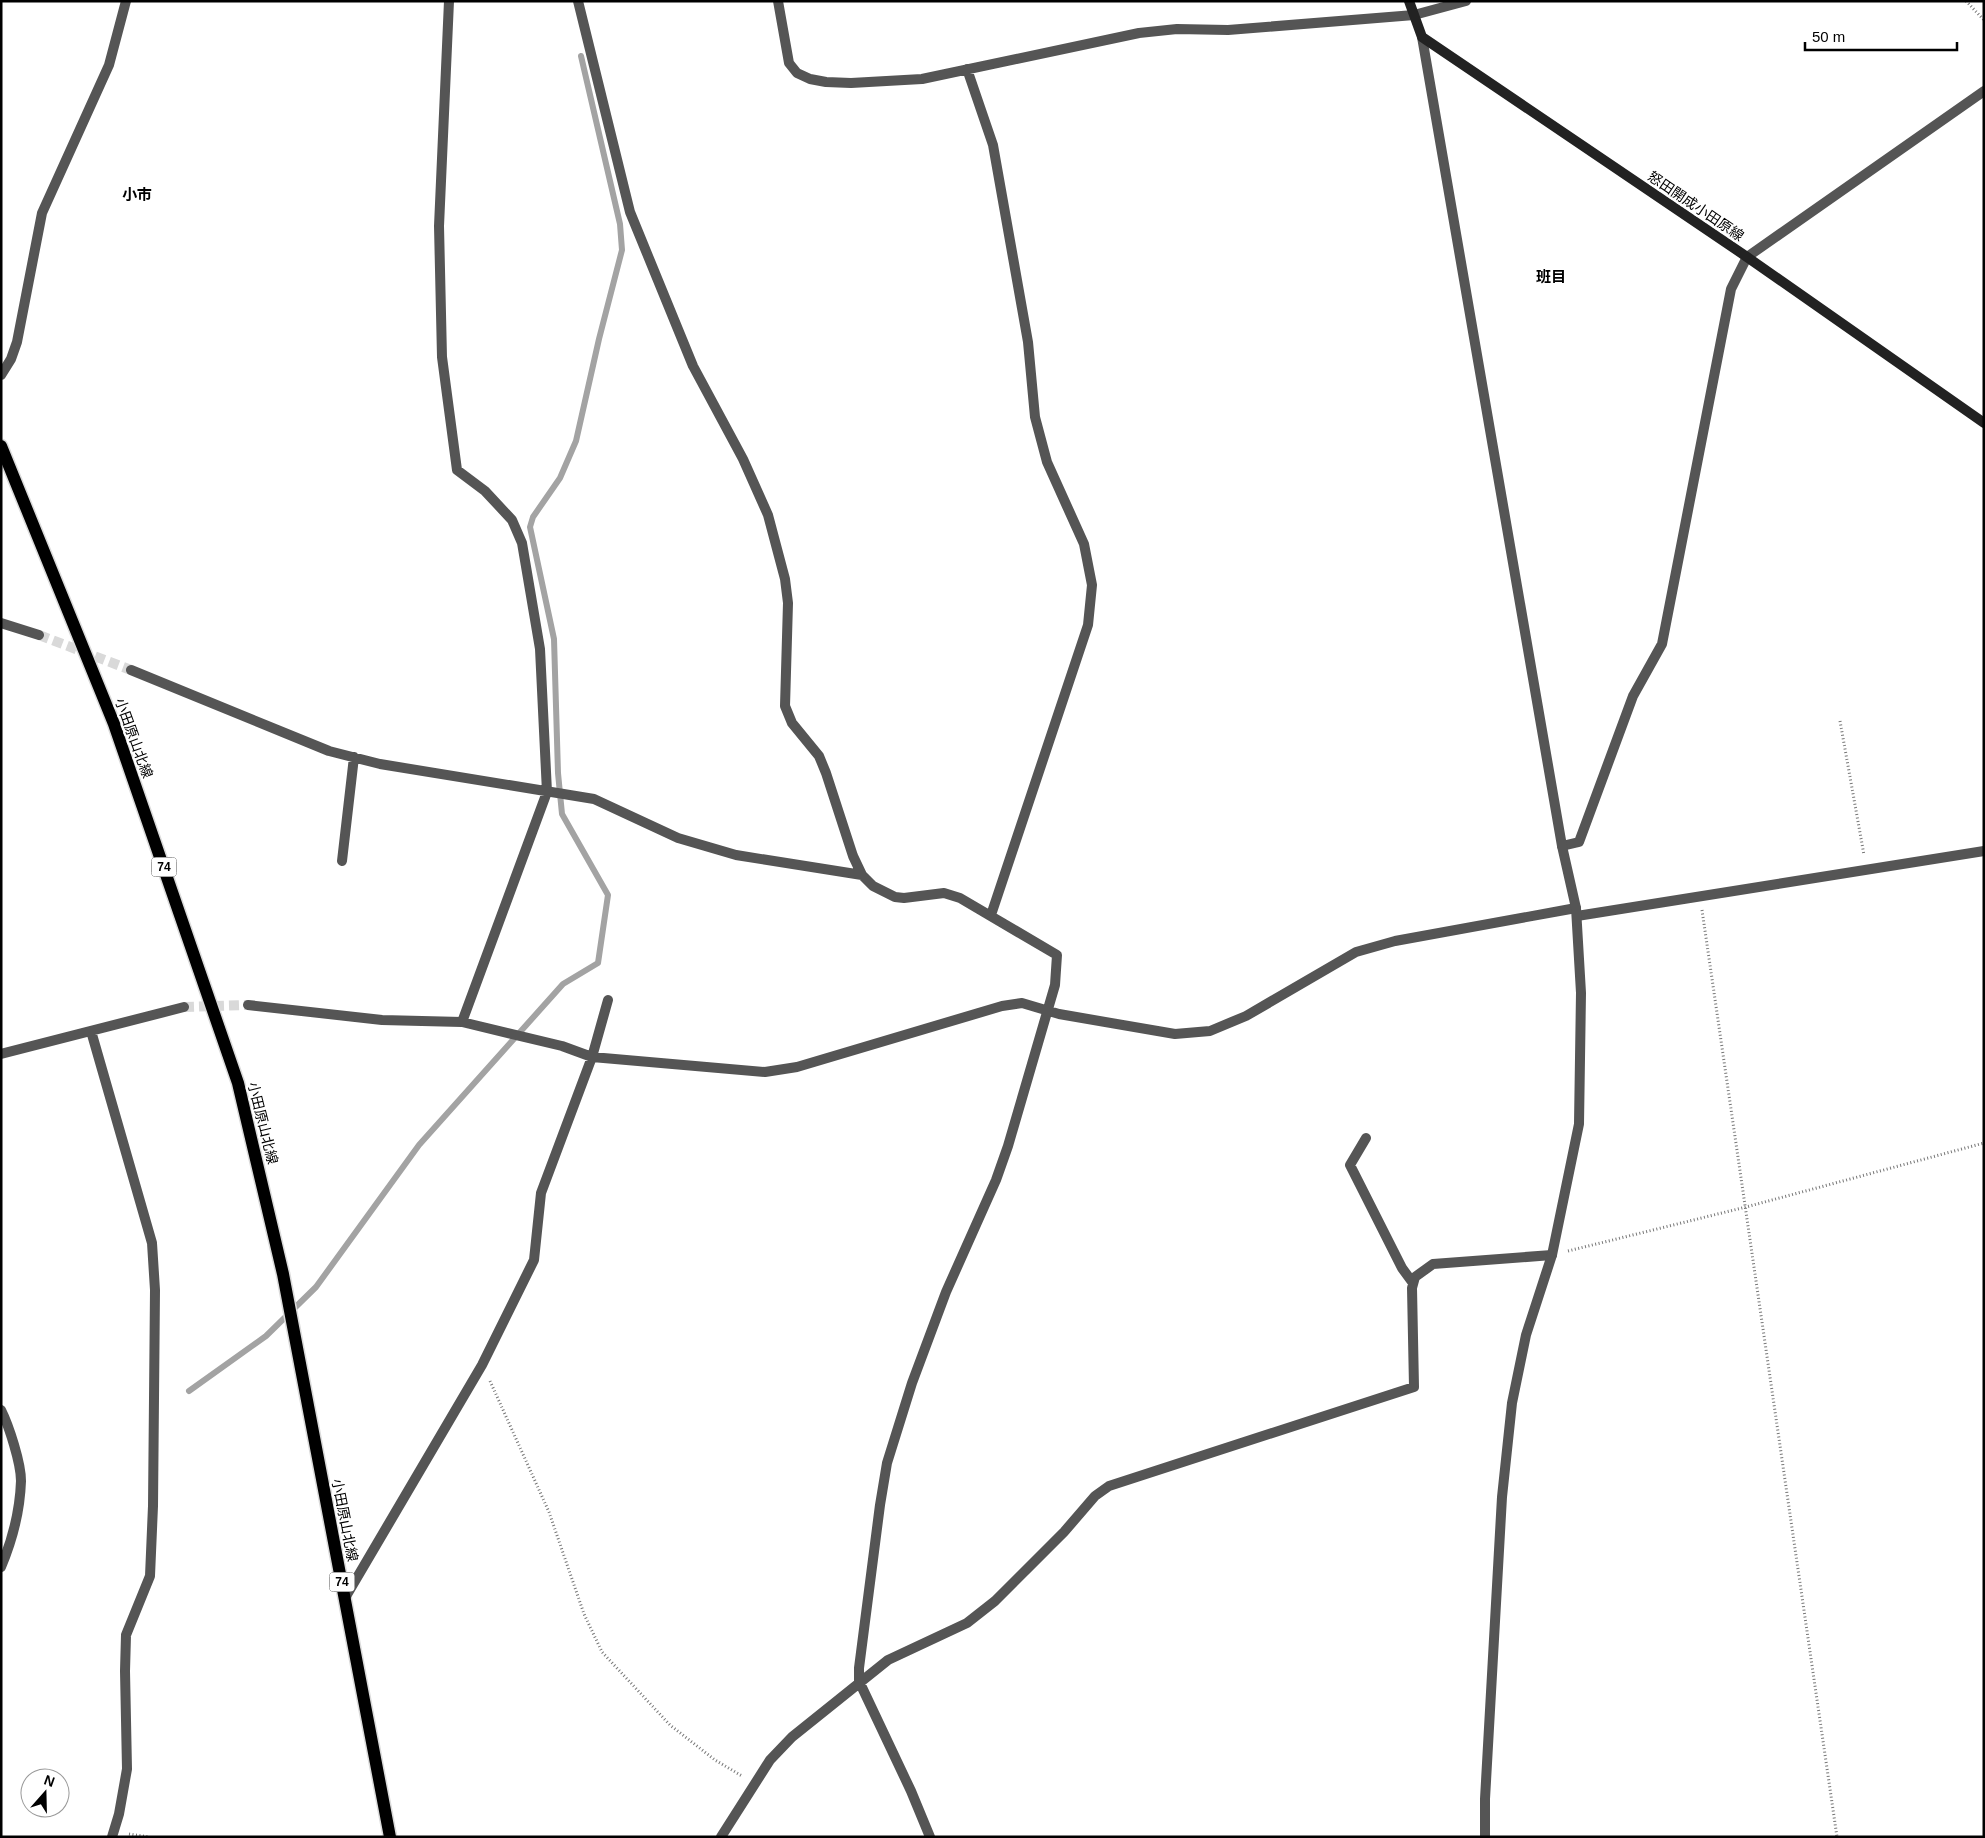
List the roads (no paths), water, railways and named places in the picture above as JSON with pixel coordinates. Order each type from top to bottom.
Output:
[{"type":"main road","points":[[1409,1],[1422,37]]},
{"type":"main road","name":"怒田開成小田原線","points":[[1422,37],[1747,257],[1984,423]]},
{"type":"main road","name":"小田原山北線","points":[[1,446],[114,724],[235,1074],[288,1301],[390,1837]]},
{"type":"street","points":[[1,375],[11,359],[17,342],[42,213],[109,65],[126,1]]},
{"type":"street","points":[[449,1],[439,226],[442,357],[456,470],[485,492],[512,520],[522,543],[540,649],[547,792],[462,1022]]},
{"type":"street","points":[[578,1],[630,212],[693,366],[743,459],[768,515],[778,549],[788,603],[785,706],[792,723],[819,756],[853,856],[862,875],[873,886],[894,897],[904,898],[944,893],[960,898],[1058,954],[1055,985],[1008,1146],[996,1180],[946,1292],[912,1383],[888,1463],[871,1572],[859,1681],[911,1791],[930,1837]]},
{"type":"street","points":[[778,1],[789,63],[797,73],[810,79],[826,82],[922,79],[1158,31],[1177,29],[1228,30],[1414,15],[1466,1]]},
{"type":"street","points":[[1422,37],[1562,846],[1576,912],[1582,993],[1579,1124],[1552,1255],[1526,1335],[1512,1403],[1502,1506],[1484,1799],[1485,1837]]},
{"type":"street","points":[[967,69],[993,145],[1028,342],[1035,417],[1047,462],[1084,544],[1092,585],[1088,625],[991,914]]},
{"type":"street","points":[[1562,846],[1579,842],[1633,696],[1662,644],[1731,289],[1747,257],[1984,91]]},
{"type":"street","points":[[1,623],[39,635]]},
{"type":"street","points":[[131,670],[329,751],[380,764],[594,800],[678,838],[736,855],[862,875]]},
{"type":"street","points":[[342,861],[354,757]]},
{"type":"street","points":[[248,1005],[382,1020],[462,1022],[562,1046],[592,1057],[765,1072],[797,1067],[1002,1006],[1022,1003],[1048,1010],[1175,1034],[1210,1031],[1246,1016],[1356,952],[1395,941],[1576,912],[1700,897],[1984,851]]},
{"type":"street","points":[[345,1598],[482,1365],[534,1260],[541,1192],[592,1057],[608,1000]]},
{"type":"street","points":[[1,1054],[184,1006]]},
{"type":"street","points":[[91,1030],[152,1243],[154,1290],[153,1506],[150,1576],[126,1635],[127,1769],[119,1814],[112,1834]]},
{"type":"street","points":[[1366,1138],[1350,1165],[1402,1268],[1413,1283]]},
{"type":"street","points":[[721,1837],[770,1760],[792,1737],[859,1681],[888,1660],[967,1623],[995,1601],[1064,1532],[1096,1496],[1109,1486],[1414,1388],[1412,1288],[1415,1277],[1433,1264],[1552,1255]]},
{"type":"street","points":[[1,1410],[10,1428],[21,1479],[11,1544],[1,1567]]},
{"type":"waterway","points":[[189,1391],[266,1336],[316,1287],[419,1145],[563,984],[598,963],[608,895],[562,814],[558,773],[554,639],[530,527],[533,517],[560,478],[576,441],[599,339],[622,250],[620,224],[581,56]]},
{"type":"tunnel","points":[[39,635],[131,670]]},
{"type":"tunnel","points":[[184,1007],[248,1005]]},
{"type":"district","name":"小市","points":[[137,195]]},
{"type":"district","name":"班目","points":[[1551,277]]}]
